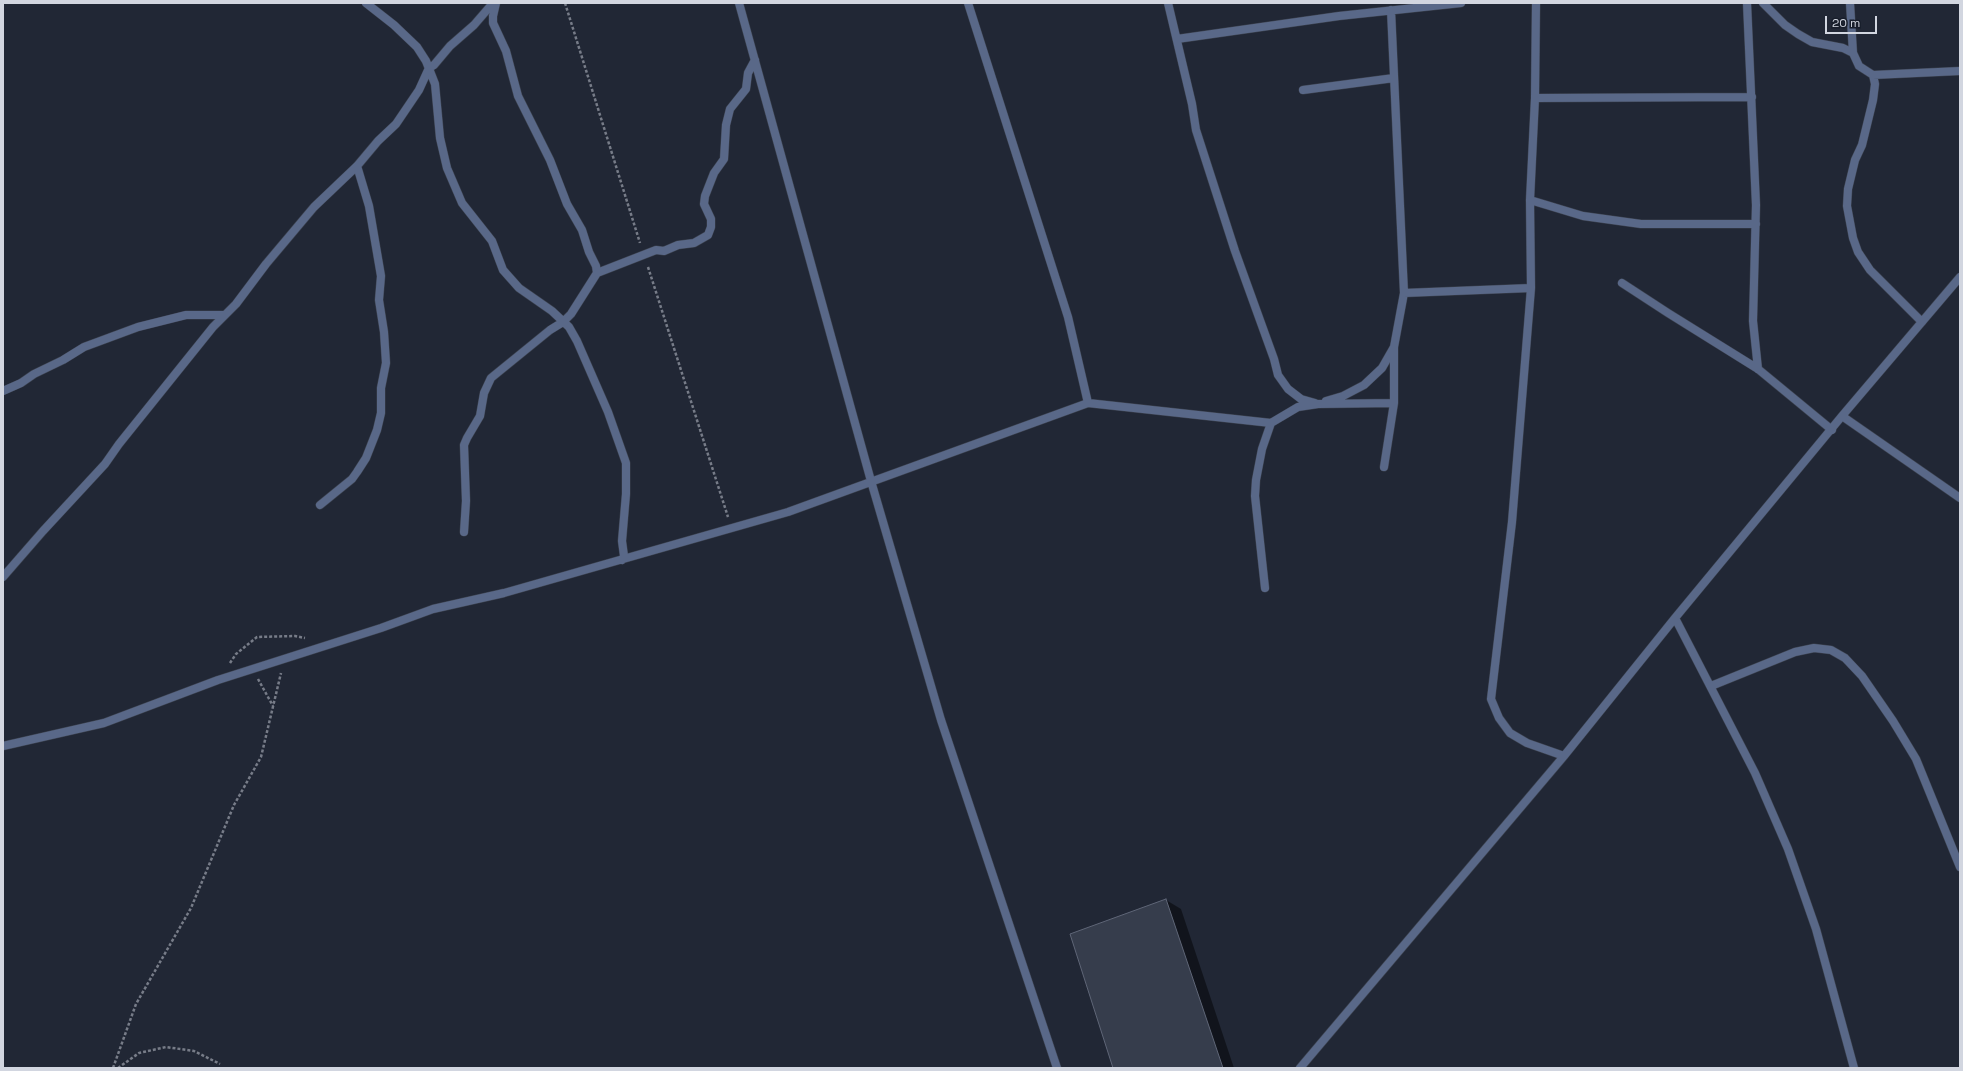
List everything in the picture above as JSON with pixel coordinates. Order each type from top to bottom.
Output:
[{"type":"street","points":[[366,3],[394,25],[417,47],[422,54],[429,68],[435,88],[441,146],[447,168],[462,203],[492,241],[503,270],[519,288],[546,306],[569,327],[577,340],[605,404],[626,464],[626,494],[622,541],[624,556],[622,560]]},
{"type":"street","points":[[3,577],[42,531],[105,464],[118,444],[224,315],[236,304],[253,280],[314,207],[357,166],[401,118],[419,90],[429,68],[434,65],[450,46],[472,28],[494,3]]},
{"type":"street","points":[[494,3],[492,16],[506,51],[518,96],[550,160],[567,204],[582,230],[589,252],[596,266],[597,273]]},
{"type":"street","points":[[739,3],[871,481],[941,720],[1057,1068]]},
{"type":"street","points":[[968,3],[1068,317],[1088,404]]},
{"type":"street","points":[[1168,3],[1196,130],[1235,251],[1274,359],[1278,375],[1288,389],[1301,398],[1318,404],[1343,396],[1364,385],[1382,368],[1394,347]]},
{"type":"street","points":[[1177,39],[1391,10],[1461,3]]},
{"type":"street","points":[[1536,3],[1535,98],[1530,200],[1531,288],[1512,522],[1491,699],[1499,718],[1510,734],[1527,743],[1564,756]]},
{"type":"street","points":[[1747,3],[1756,224],[1753,321],[1758,369]]},
{"type":"street","points":[[1763,3],[1794,32],[1812,42],[1843,48],[1853,53]]},
{"type":"street","points":[[1850,3],[1853,53],[1859,66],[1873,75],[1960,71]]},
{"type":"street","points":[[1384,467],[1394,403],[1394,347],[1404,293],[1391,10]]},
{"type":"street","points":[[464,532],[466,502],[464,445],[480,416],[484,393],[491,378],[550,330],[563,322],[576,308],[597,273],[656,250],[664,251],[678,245],[694,243],[708,235],[711,227],[711,219],[704,204],[705,196],[714,173],[724,159],[726,125],[730,109],[746,89],[751,65],[755,60]]},
{"type":"street","points":[[1873,75],[1875,84],[1873,100],[1862,145],[1855,160],[1848,189],[1847,206],[1853,238],[1858,252],[1870,270],[1922,322]]},
{"type":"street","points":[[1303,90],[1394,78]]},
{"type":"street","points":[[1535,98],[1752,97]]},
{"type":"street","points":[[320,505],[352,479],[357,472],[366,458],[377,430],[381,413],[381,388],[386,363],[384,332],[379,300],[381,276],[369,206],[357,166]]},
{"type":"street","points":[[1530,200],[1583,216],[1640,224],[1756,224]]},
{"type":"street","points":[[1300,1068],[1564,756],[1675,618],[1832,430],[1842,416],[1960,278]]},
{"type":"street","points":[[1622,283],[1758,369],[1832,430]]},
{"type":"street","points":[[1404,293],[1531,288]]},
{"type":"street","points":[[3,391],[84,347],[138,327],[186,315],[224,315]]},
{"type":"street","points":[[3,746],[104,723],[218,680],[381,628],[433,609],[504,593],[788,512],[1088,404],[1271,423],[1298,407],[1318,404],[1394,403]]},
{"type":"street","points":[[1842,416],[1960,498]]},
{"type":"street","points":[[1265,588],[1255,496],[1256,480],[1262,449],[1271,423]]},
{"type":"street","points":[[1675,618],[1755,773],[1788,849],[1816,928],[1854,1068]]},
{"type":"street","points":[[1711,686],[1795,652],[1814,648],[1831,650],[1845,658],[1862,676],[1893,721],[1916,759],[1960,867]]},
{"type":"path","points":[[218,680],[236,654],[257,637],[295,636],[310,639]]},
{"type":"path","points":[[113,1068],[136,1004],[191,908],[234,805],[261,757],[284,659]]},
{"type":"path","points":[[252,669],[273,706]]},
{"type":"path","points":[[118,1068],[139,1053],[166,1047],[194,1051],[220,1064]]},
{"type":"building","points":[[1166,899],[1223,1068],[1113,1068],[1070,934]]}]
